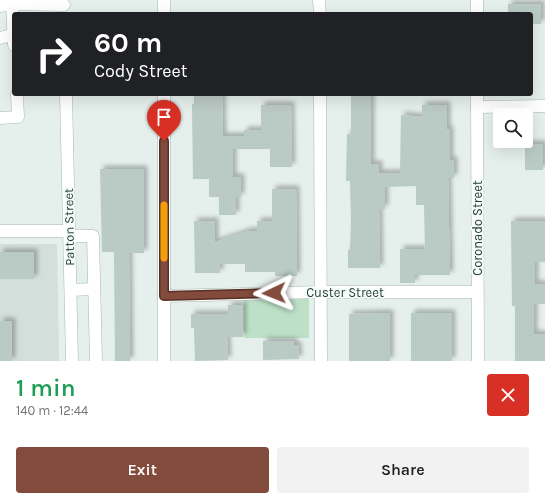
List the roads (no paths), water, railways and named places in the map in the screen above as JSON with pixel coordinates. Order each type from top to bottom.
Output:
[{"type":"street","points":[[164,0],[164,12]]},
{"type":"street","points":[[320,0],[320,12]]},
{"type":"street","points":[[477,0],[477,12]]},
{"type":"street","points":[[12,4],[12,12]]},
{"type":"street","points":[[0,6],[12,4],[64,6]]},
{"type":"street","points":[[0,38],[12,40]]},
{"type":"street","points":[[0,118],[18,117],[17,96]]},
{"type":"street","name":"Patton Street","points":[[66,96],[72,361]]},
{"type":"street","points":[[164,96],[164,361]]},
{"type":"street","points":[[320,96],[321,361]]},
{"type":"street","name":"Coronado Street","points":[[477,96],[478,361]]},
{"type":"street","points":[[477,107],[545,106]]},
{"type":"street","points":[[0,230],[70,233],[93,236],[96,361]]},
{"type":"street","points":[[71,290],[94,289]]},
{"type":"street","name":"Custer Street","points":[[164,296],[321,292],[478,292]]}]
